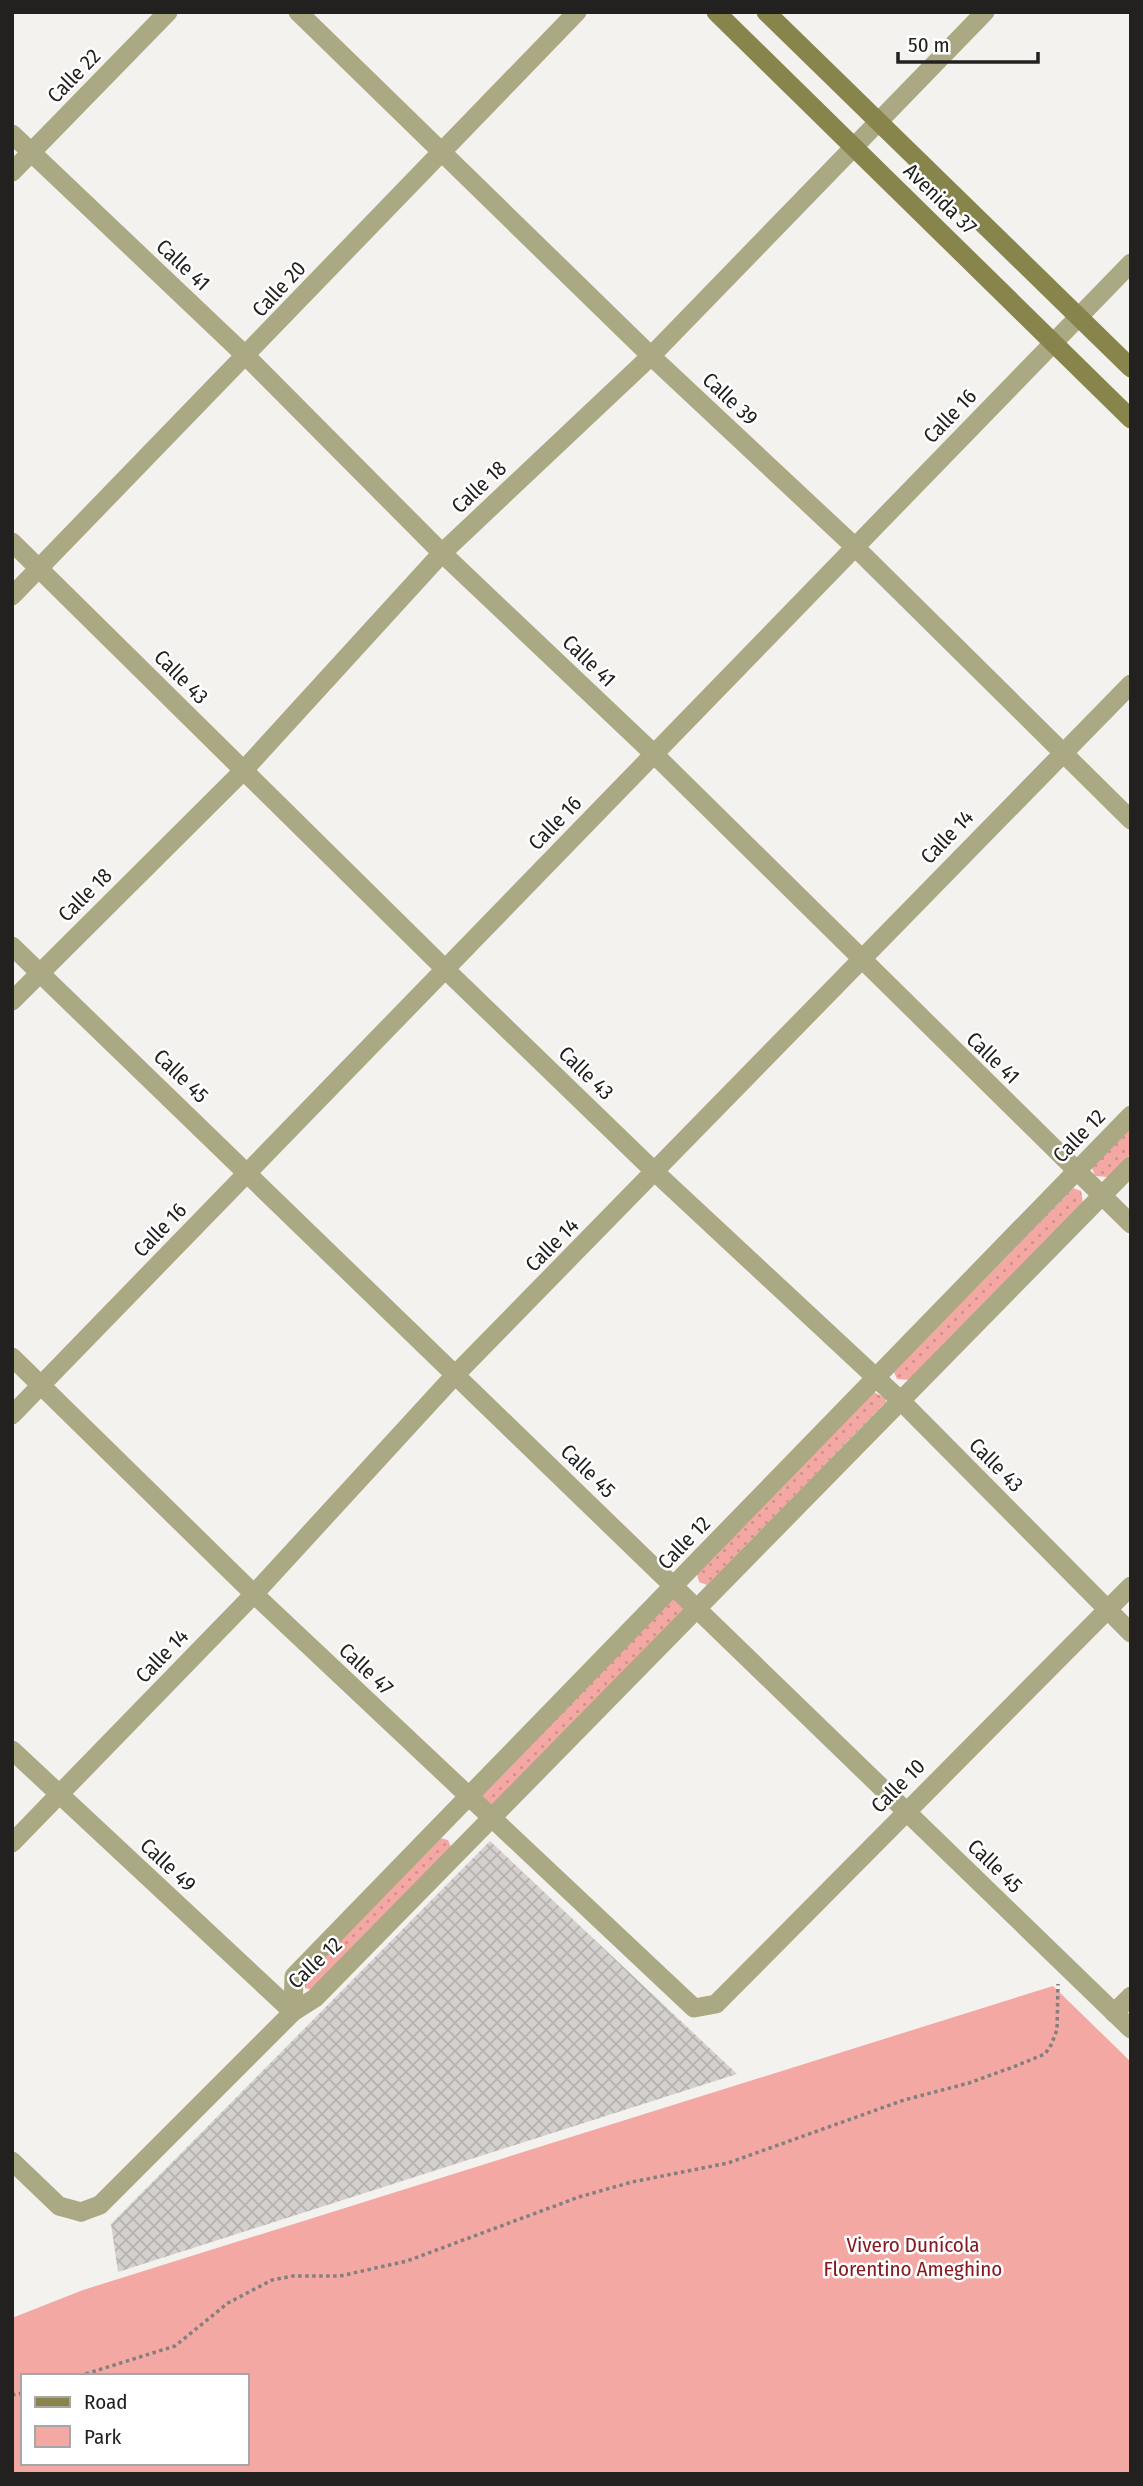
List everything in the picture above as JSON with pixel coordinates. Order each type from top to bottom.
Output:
[{"type":"main road","name":"Avenida 37","points":[[716,12],[1131,419]]},
{"type":"main road","name":"Avenida 37","points":[[766,12],[1131,368]]},
{"type":"street","name":"Calle 22","points":[[12,172],[168,12]]},
{"type":"street","name":"Calle 39","points":[[298,12],[651,356],[855,547],[1131,820]]},
{"type":"street","name":"Calle 20","points":[[12,596],[247,357],[440,150],[578,12]]},
{"type":"street","name":"Calle 18","points":[[12,1001],[243,771],[442,553],[651,356],[985,12]]},
{"type":"street","name":"Calle 41","points":[[12,134],[247,357],[442,553],[654,754],[859,960],[1131,1224]]},
{"type":"street","name":"Calle 16","points":[[12,1415],[1131,263]]},
{"type":"street","name":"Calle 43","points":[[12,542],[655,1172],[901,1401],[1131,1633]]},
{"type":"street","name":"Calle 14","points":[[12,1843],[254,1594],[456,1374],[1061,752],[1131,684]]},
{"type":"street","name":"Calle 45","points":[[12,946],[1131,2029]]},
{"type":"street","name":"Calle 12","points":[[293,2012],[294,1976],[1131,1115]]},
{"type":"street","name":"Calle 12","points":[[12,2161],[59,2206],[81,2212],[100,2205],[293,2012],[315,1998],[1131,1166]]},
{"type":"street","name":"Calle 47","points":[[12,1357],[254,1594],[694,2008]]},
{"type":"street","name":"Calle 10","points":[[694,2008],[716,2004],[905,1810],[1131,1586]]},
{"type":"street","name":"Calle 49","points":[[12,1750],[293,2012]]},
{"type":"street","points":[[1114,2013],[1131,1996]]},
{"type":"path","points":[[85,2374],[175,2346],[228,2303],[272,2280],[293,2276],[340,2276],[407,2261],[579,2197],[632,2182],[728,2163],[904,2100],[969,2083],[1024,2063],[1045,2054],[1057,2030],[1060,2004],[1055,1979]]},
{"type":"green space","points":[[1131,1126],[1131,1154],[1108,1177],[1095,1176],[1092,1168]]},
{"type":"green space","points":[[1073,1188],[1081,1191],[1083,1203],[910,1380],[897,1379],[894,1372]]},
{"type":"green space","points":[[874,1392],[885,1398],[886,1402],[707,1585],[699,1582],[697,1574]]},
{"type":"green space","points":[[673,1597],[686,1610],[492,1806],[482,1800],[483,1792]]},
{"type":"green space","points":[[440,1838],[448,1840],[451,1847],[312,1990],[305,1988],[304,1975]]},
{"type":"green space","name":"Vivero Dunícola Florentino Ameghino","points":[[1053,1986],[1131,2062],[1131,2474],[12,2474],[12,2318],[83,2290]]},
{"type":"building","points":[[490,1841],[737,2074],[118,2272],[111,2224]]}]
